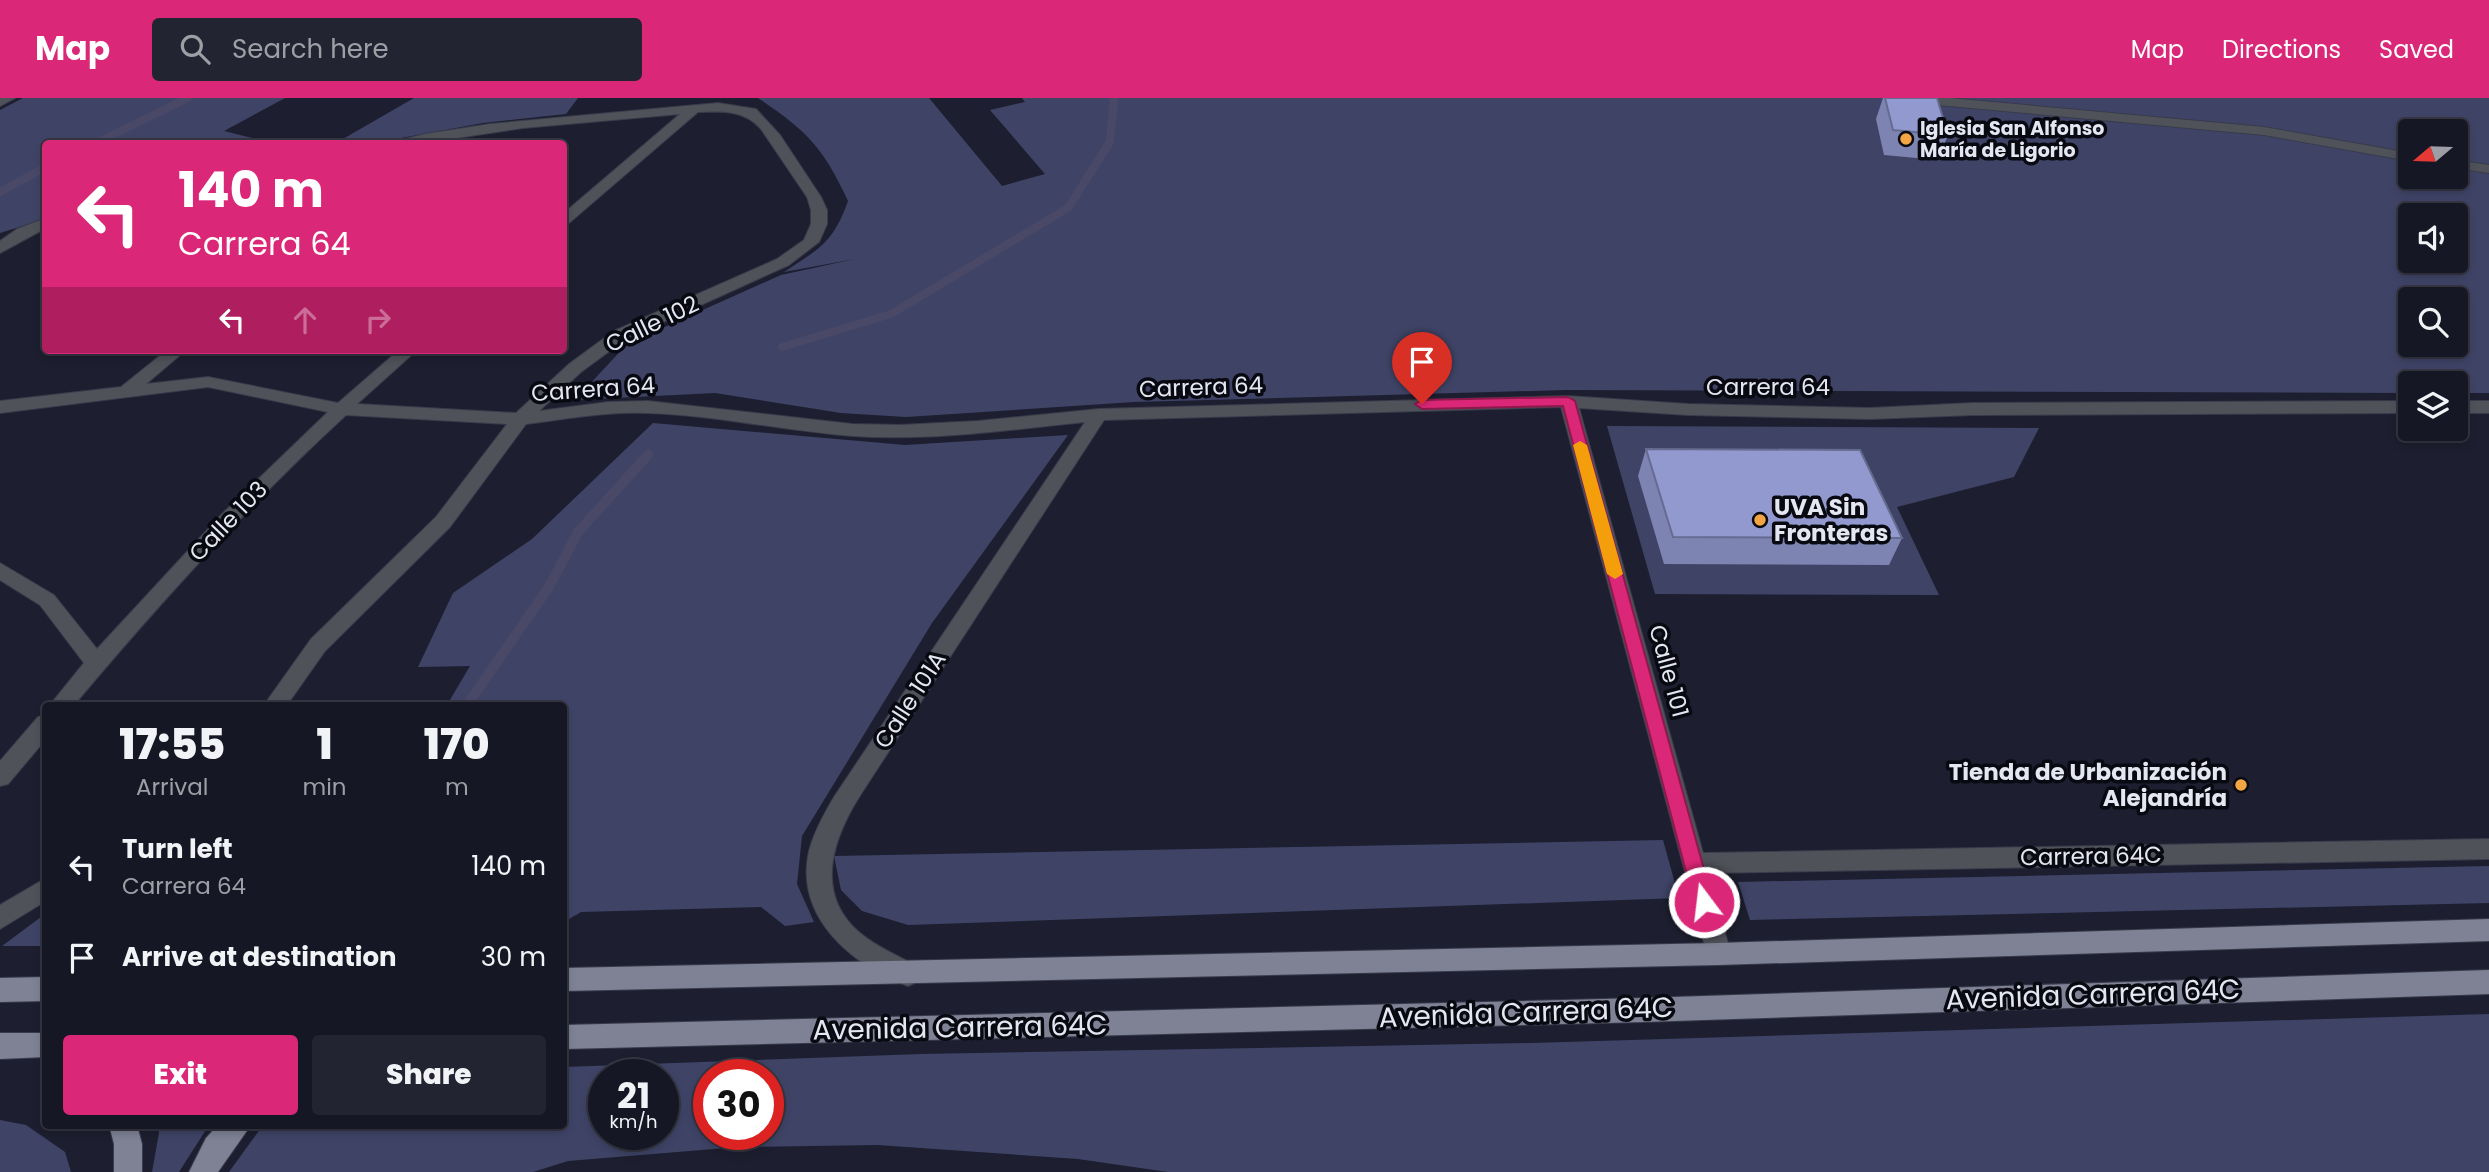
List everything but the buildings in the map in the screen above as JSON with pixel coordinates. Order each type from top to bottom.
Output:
[{"type":"main road","name":"Avenida Carrera 64C","points":[[567,980],[1718,954],[2489,930]]},
{"type":"main road","name":"Avenida Carrera 64C","points":[[567,1037],[1643,1010],[2489,982]]},
{"type":"main road","points":[[0,990],[42,989]]},
{"type":"main road","points":[[0,1046],[42,1045]]},
{"type":"main road","points":[[124,1129],[128,1144],[128,1172]]},
{"type":"main road","points":[[203,1172],[216,1148],[233,1129]]},
{"type":"street","points":[[0,102],[8,98]]},
{"type":"street","points":[[1905,98],[2264,131],[2398,155]]},
{"type":"street","points":[[413,140],[562,119],[693,110]]},
{"type":"street","points":[[567,217],[693,110]]},
{"type":"street","name":"Calle 102","points":[[277,702],[318,645],[443,522],[520,419],[575,368],[620,335],[783,262],[811,242],[819,224],[819,210],[814,197],[765,125],[751,113],[737,110],[693,110]]},
{"type":"street","points":[[441,140],[449,133]]},
{"type":"street","points":[[2468,166],[2489,169]]},
{"type":"street","points":[[0,248],[22,232],[42,224]]},
{"type":"street","points":[[128,390],[173,354]]},
{"type":"street","name":"Calle 103","points":[[64,702],[220,528],[339,409],[404,354]]},
{"type":"street","name":"Carrera 64","points":[[0,407],[208,382],[339,409],[520,419],[608,408],[648,407],[852,430],[900,431],[978,427],[1099,415],[1568,401],[1641,409],[1718,412],[1931,413],[1985,408],[2398,407]]},
{"type":"street","name":"Calle 101","points":[[1568,401],[1718,954]]},
{"type":"street","points":[[2468,407],[2489,407]]},
{"type":"street","name":"Calle 101A","points":[[908,974],[854,943],[836,923],[821,892],[820,848],[829,825],[1099,415]]},
{"type":"street","points":[[0,570],[47,600],[96,663]]},
{"type":"street","points":[[0,777],[42,728]]},
{"type":"street","name":"Carrera 64C","points":[[1693,863],[2489,849]]},
{"type":"street","points":[[0,918],[42,891]]},
{"type":"shaded area","points":[[23,98],[285,98],[224,131],[260,140],[42,140],[42,220],[0,233],[0,110]]},
{"type":"shaded area","points":[[414,98],[578,98],[566,114],[483,123],[390,140],[341,140]]},
{"type":"shaded area","points":[[758,98],[929,98],[1002,186],[1045,174],[990,110],[1025,102],[1022,98],[2489,98],[2489,393],[2468,393],[2468,371],[2398,371],[2398,393],[1566,390],[1134,402],[906,417],[841,413],[715,393],[575,400],[627,344],[781,275],[855,259],[784,272],[824,244],[837,227],[848,201],[821,153],[789,120]]},
{"type":"shaded area","points":[[653,423],[905,445],[1068,435],[932,623],[802,836],[797,884],[814,922],[785,926],[761,907],[581,912],[567,920],[567,702],[449,702],[470,666],[418,667],[453,593],[532,539]]},
{"type":"shaded area","points":[[1607,426],[2039,428],[2014,477],[1897,507],[1939,595],[1655,594]]},
{"type":"shaded area","points":[[1663,840],[1679,898],[908,925],[862,911],[841,890],[834,856]]},
{"type":"shaded area","points":[[2489,866],[2489,903],[1750,920],[1738,882]]},
{"type":"shaded area","points":[[42,916],[42,946],[2,946]]},
{"type":"shaded area","points":[[2489,1014],[2489,1172],[1168,1172],[1078,1159],[878,1145],[784,1146],[784,1059],[1532,1043]]},
{"type":"shaded area","points":[[693,1062],[693,1150],[702,1150],[568,1161],[533,1172],[229,1172],[260,1129],[567,1129],[567,1067],[588,1066],[588,1150],[679,1150],[679,1063]]},
{"type":"shaded area","points":[[0,1120],[26,1125],[65,1152],[71,1172],[0,1172]]},
{"type":"shaded area","points":[[158,1129],[206,1129],[179,1172],[152,1172]]},
{"type":"waterway","points":[[102,140],[188,98]]},
{"type":"waterway","points":[[782,347],[891,314],[1068,208],[1110,142],[1114,98]]},
{"type":"waterway","points":[[0,192],[42,169]]},
{"type":"waterway","points":[[469,702],[549,587],[578,532],[648,455]]},
{"type":"slow traffic","points":[[1580,445],[1615,574]]},
{"type":"place","name":"Iglesia San Alfonso María de Ligorio","points":[[1906,139]]},
{"type":"place","name":"UVA Sin Fronteras","points":[[1760,520]]},
{"type":"place","name":"Tienda de Urbanización Alejandría","points":[[2241,785]]},
{"type":"route","points":[[1422,404],[1568,401],[1704,902]]}]
